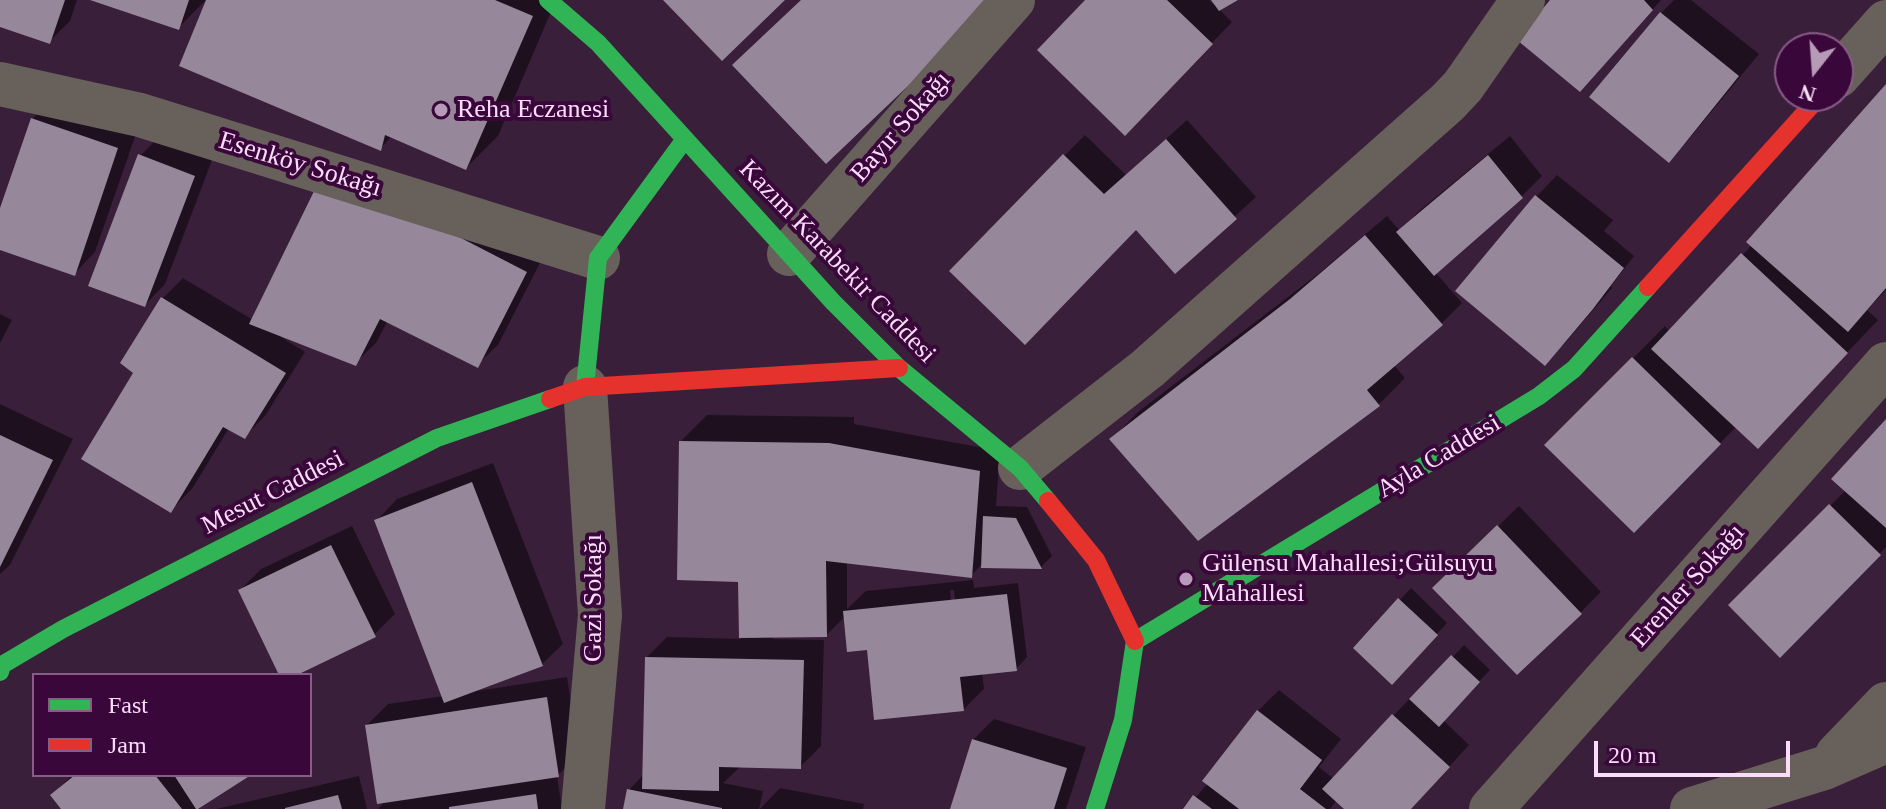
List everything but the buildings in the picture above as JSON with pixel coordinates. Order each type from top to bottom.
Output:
[{"type":"street","name":"Kazım Karabekir Caddesi","points":[[548,0],[598,43],[833,302],[899,368],[1020,468],[1096,560],[1135,641]]},
{"type":"street","name":"Bayır Sokağı","points":[[789,254],[1013,0]]},
{"type":"street","points":[[1020,468],[1147,369],[1448,102],[1463,86],[1523,0]]},
{"type":"street","points":[[1854,58],[1886,22]]},
{"type":"street","name":"Esenköy Sokağı","points":[[0,84],[140,115],[598,258]]},
{"type":"street","name":"Ayla Caddesi","points":[[1135,641],[1526,404],[1574,369],[1806,112]]},
{"type":"street","points":[[585,387],[598,258],[685,139]]},
{"type":"street","name":"Erenler Sokağı","points":[[1491,809],[1886,364]]},
{"type":"street","name":"Mesut Caddesi","points":[[0,667],[63,629],[437,438],[585,387],[899,368]]},
{"type":"street","name":"Gazi Sokağı","points":[[583,809],[600,615],[585,387]]},
{"type":"street","points":[[1095,809],[1123,720],[1135,641]]},
{"type":"street","points":[[1824,768],[1886,704]]},
{"type":"street","points":[[1692,809],[1824,768],[1886,741]]},
{"type":"traffic: fast","points":[[548,0],[598,43],[833,302],[899,368],[1020,468],[1048,501]]},
{"type":"traffic: fast","points":[[585,387],[598,258],[685,139]]},
{"type":"traffic: fast","points":[[1135,641],[1539,396],[1574,369],[1648,287]]},
{"type":"traffic: fast","points":[[0,672],[2,665],[63,629],[437,438],[550,399]]},
{"type":"traffic: fast","points":[[1095,809],[1123,720],[1135,641]]},
{"type":"traffic: jam","points":[[1648,287],[1806,112]]},
{"type":"traffic: jam","points":[[550,399],[585,387],[899,368]]},
{"type":"traffic: jam","points":[[1048,501],[1096,560],[1135,641]]},
{"type":"place","name":"Reha Eczanesi","points":[[441,110]]},
{"type":"place","name":"Gülensu Mahallesi;Gülsuyu Mahallesi","points":[[1186,579]]}]
